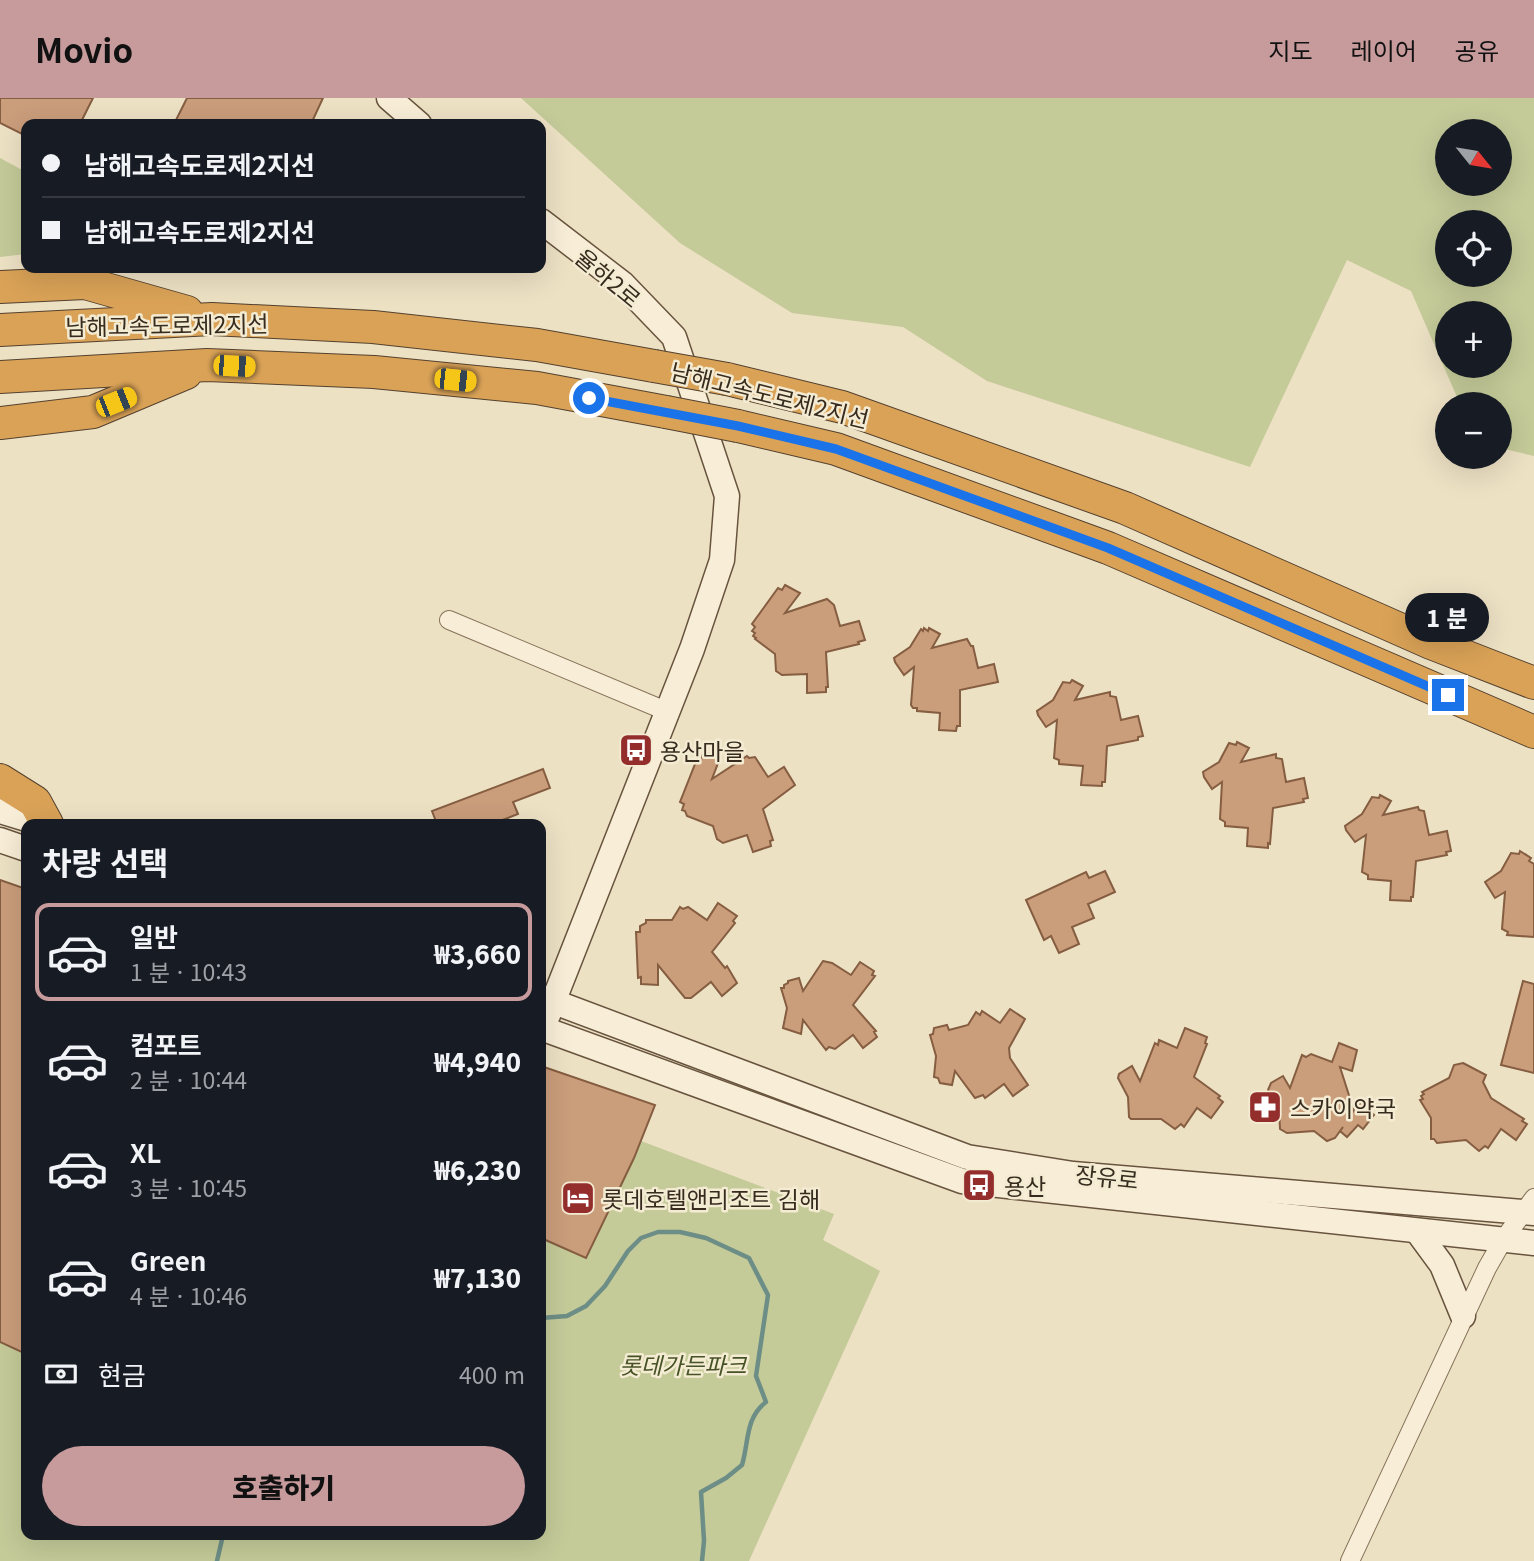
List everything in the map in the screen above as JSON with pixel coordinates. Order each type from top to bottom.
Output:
[{"type":"highway","points":[[0,287],[85,283],[212,319]]},
{"type":"highway","name":"남해고속도로제2지선","points":[[0,330],[212,319],[387,328],[537,345],[727,379],[842,407],[1125,508],[1430,643],[1534,683]]},
{"type":"highway","points":[[0,423],[93,412],[207,365]]},
{"type":"highway","name":"남해고속도로제2지선","points":[[0,377],[207,365],[373,372],[523,386],[738,426],[836,449],[1108,548],[1534,732]]},
{"type":"highway","points":[[0,780],[35,802],[43,819]]},
{"type":"main road","points":[[389,98],[413,119]]},
{"type":"main road","name":"율하2로","points":[[546,225],[623,284],[674,337],[727,496],[722,560],[692,649],[666,711]]},
{"type":"main road","points":[[547,999],[666,711]]},
{"type":"main road","points":[[0,811],[28,819]]},
{"type":"main road","points":[[0,840],[21,847]]},
{"type":"main road","name":"장유로","points":[[547,999],[967,1157],[1073,1174],[1530,1208]]},
{"type":"main road","name":"장유로","points":[[546,1029],[962,1181],[1534,1243]]},
{"type":"main road","points":[[1417,1231],[1442,1265],[1463,1316]]},
{"type":"street","points":[[449,620],[666,711]]},
{"type":"street","points":[[1350,1561],[1463,1316],[1503,1240],[1530,1208]]},
{"type":"green space","points":[[521,98],[1534,98],[1534,456],[1512,451],[1512,392],[1455,392],[1449,378],[1512,378],[1512,301],[1435,301],[1435,346],[1411,291],[1347,260],[1250,467],[987,381],[903,327],[792,313],[680,243]]},
{"type":"green space","points":[[0,158],[21,169],[21,255],[0,257]]},
{"type":"green space","name":"롯데가든파크","points":[[641,1141],[834,1214],[823,1240],[880,1271],[749,1561],[0,1561],[0,1342],[21,1352],[21,1540],[546,1540],[546,1240],[587,1257]]},
{"type":"building","points":[[0,98],[93,98],[82,119],[21,119],[21,134],[0,123]]},
{"type":"building","points":[[187,98],[323,98],[313,119],[176,119]]},
{"type":"building","points":[[785,585],[800,593],[785,613],[827,599],[834,605],[840,626],[859,621],[865,640],[826,652],[826,692],[807,693],[807,674],[782,675],[776,671],[775,654],[753,636],[755,627],[752,624],[778,588],[782,590]]},
{"type":"building","points":[[924,628],[940,634],[932,648],[967,639],[973,646],[978,668],[994,664],[998,682],[960,690],[960,726],[957,726],[956,731],[939,730],[940,713],[917,711],[917,708],[913,708],[914,667],[904,675],[895,662],[894,658],[910,647]]},
{"type":"building","points":[[1072,680],[1083,686],[1075,700],[1110,692],[1110,696],[1116,697],[1121,720],[1138,716],[1143,736],[1138,737],[1138,740],[1107,746],[1105,782],[1102,782],[1102,786],[1081,785],[1083,766],[1059,764],[1059,760],[1054,758],[1057,720],[1046,727],[1038,715],[1037,711],[1053,700],[1063,682],[1070,683]]},
{"type":"building","points":[[1237,742],[1249,748],[1241,762],[1276,754],[1276,758],[1282,759],[1286,782],[1304,778],[1308,798],[1303,799],[1304,802],[1273,808],[1268,848],[1247,846],[1248,828],[1225,826],[1225,822],[1220,819],[1222,782],[1212,789],[1204,777],[1203,772],[1219,762],[1229,743],[1236,745]]},
{"type":"building","points":[[703,754],[720,758],[712,779],[747,756],[755,757],[768,777],[784,767],[795,785],[763,809],[773,840],[770,841],[771,846],[753,852],[747,835],[723,843],[717,839],[713,826],[687,816],[682,810],[684,804],[680,802],[697,759],[701,760]]},
{"type":"building","points":[[543,769],[550,788],[513,802],[518,814],[505,819],[435,819],[432,811]]},
{"type":"building","points":[[1380,795],[1391,801],[1383,815],[1418,807],[1424,811],[1429,835],[1447,831],[1451,851],[1446,852],[1447,855],[1416,861],[1411,901],[1390,900],[1391,881],[1368,879],[1368,875],[1362,872],[1366,835],[1355,842],[1346,830],[1345,826],[1362,814],[1372,797],[1379,798]]},
{"type":"building","points":[[1520,851],[1531,858],[1529,861],[1534,864],[1534,937],[1507,935],[1508,932],[1502,929],[1505,892],[1495,898],[1485,882],[1501,871],[1511,853],[1519,854]]},
{"type":"building","points":[[1105,871],[1115,892],[1088,904],[1094,918],[1072,927],[1079,944],[1059,953],[1051,936],[1044,940],[1026,900],[1086,872],[1089,878]]},
{"type":"building","points":[[0,880],[21,887],[21,1352],[0,1342]]},
{"type":"building","points":[[718,903],[737,916],[733,921],[735,923],[712,952],[725,968],[727,966],[737,983],[722,996],[711,982],[691,998],[685,998],[658,965],[658,985],[641,984],[641,977],[638,978],[636,932],[640,932],[640,926],[646,923],[646,920],[672,920],[680,907],[688,907],[707,920]]},
{"type":"building","points":[[823,961],[832,963],[851,975],[860,962],[874,971],[872,975],[875,976],[853,1005],[876,1031],[874,1032],[877,1037],[863,1048],[853,1035],[835,1049],[829,1047],[826,1050],[803,1020],[801,1034],[783,1028],[787,1008],[781,988],[784,988],[788,981],[799,978],[803,991]]},
{"type":"building","points":[[1523,981],[1534,984],[1534,1073],[1501,1065]]},
{"type":"building","points":[[1010,1009],[1025,1019],[1009,1048],[1010,1058],[1028,1085],[1013,1096],[1004,1084],[985,1098],[983,1095],[975,1098],[955,1071],[952,1085],[940,1083],[938,1078],[934,1077],[936,1056],[930,1035],[933,1034],[934,1028],[947,1025],[949,1030],[968,1025],[976,1012],[980,1015],[982,1011],[1000,1023]]},
{"type":"building","points":[[1185,1028],[1207,1037],[1207,1044],[1194,1077],[1220,1096],[1218,1098],[1223,1102],[1211,1118],[1197,1108],[1184,1127],[1181,1124],[1175,1129],[1161,1119],[1131,1119],[1128,1097],[1118,1078],[1119,1074],[1132,1066],[1140,1081],[1155,1043],[1158,1045],[1159,1040],[1177,1048]]},
{"type":"building","points":[[1339,1043],[1357,1050],[1352,1071],[1340,1067],[1354,1111],[1361,1102],[1371,1109],[1369,1111],[1374,1115],[1363,1129],[1358,1125],[1347,1137],[1340,1131],[1335,1138],[1327,1141],[1314,1131],[1287,1133],[1280,1129],[1279,1109],[1268,1090],[1271,1083],[1283,1076],[1290,1088],[1302,1055],[1306,1057],[1311,1054],[1332,1062]]},
{"type":"building","points":[[1463,1063],[1486,1075],[1483,1082],[1491,1098],[1524,1119],[1522,1121],[1527,1124],[1516,1140],[1501,1129],[1488,1148],[1485,1146],[1479,1151],[1466,1140],[1437,1143],[1431,1139],[1431,1118],[1420,1100],[1423,1099],[1422,1092],[1449,1078],[1454,1065]]},
{"type":"building","name":"롯데호텔앤리조트 김해","points":[[546,1068],[655,1105],[634,1158],[586,1258],[546,1240]]},
{"type":"waterway","points":[[546,1318],[567,1316],[586,1306],[605,1286],[628,1251],[641,1238],[658,1232],[680,1232],[706,1238],[749,1258],[768,1295],[756,1376],[766,1402],[754,1415],[742,1465],[701,1492],[704,1541],[702,1561]]},
{"type":"waterway","points":[[217,1561],[222,1540]]},
{"type":"place","name":"용산마을","points":[[636,750]]},
{"type":"place","name":"스카이약국","points":[[1265,1107]]},
{"type":"place","name":"용산","points":[[979,1185]]},
{"type":"place","name":"롯데호텔앤리조트 김해","points":[[578,1198]]},
{"type":"route","points":[[589,398],[738,426],[836,449],[1108,548],[1448,695]]}]
